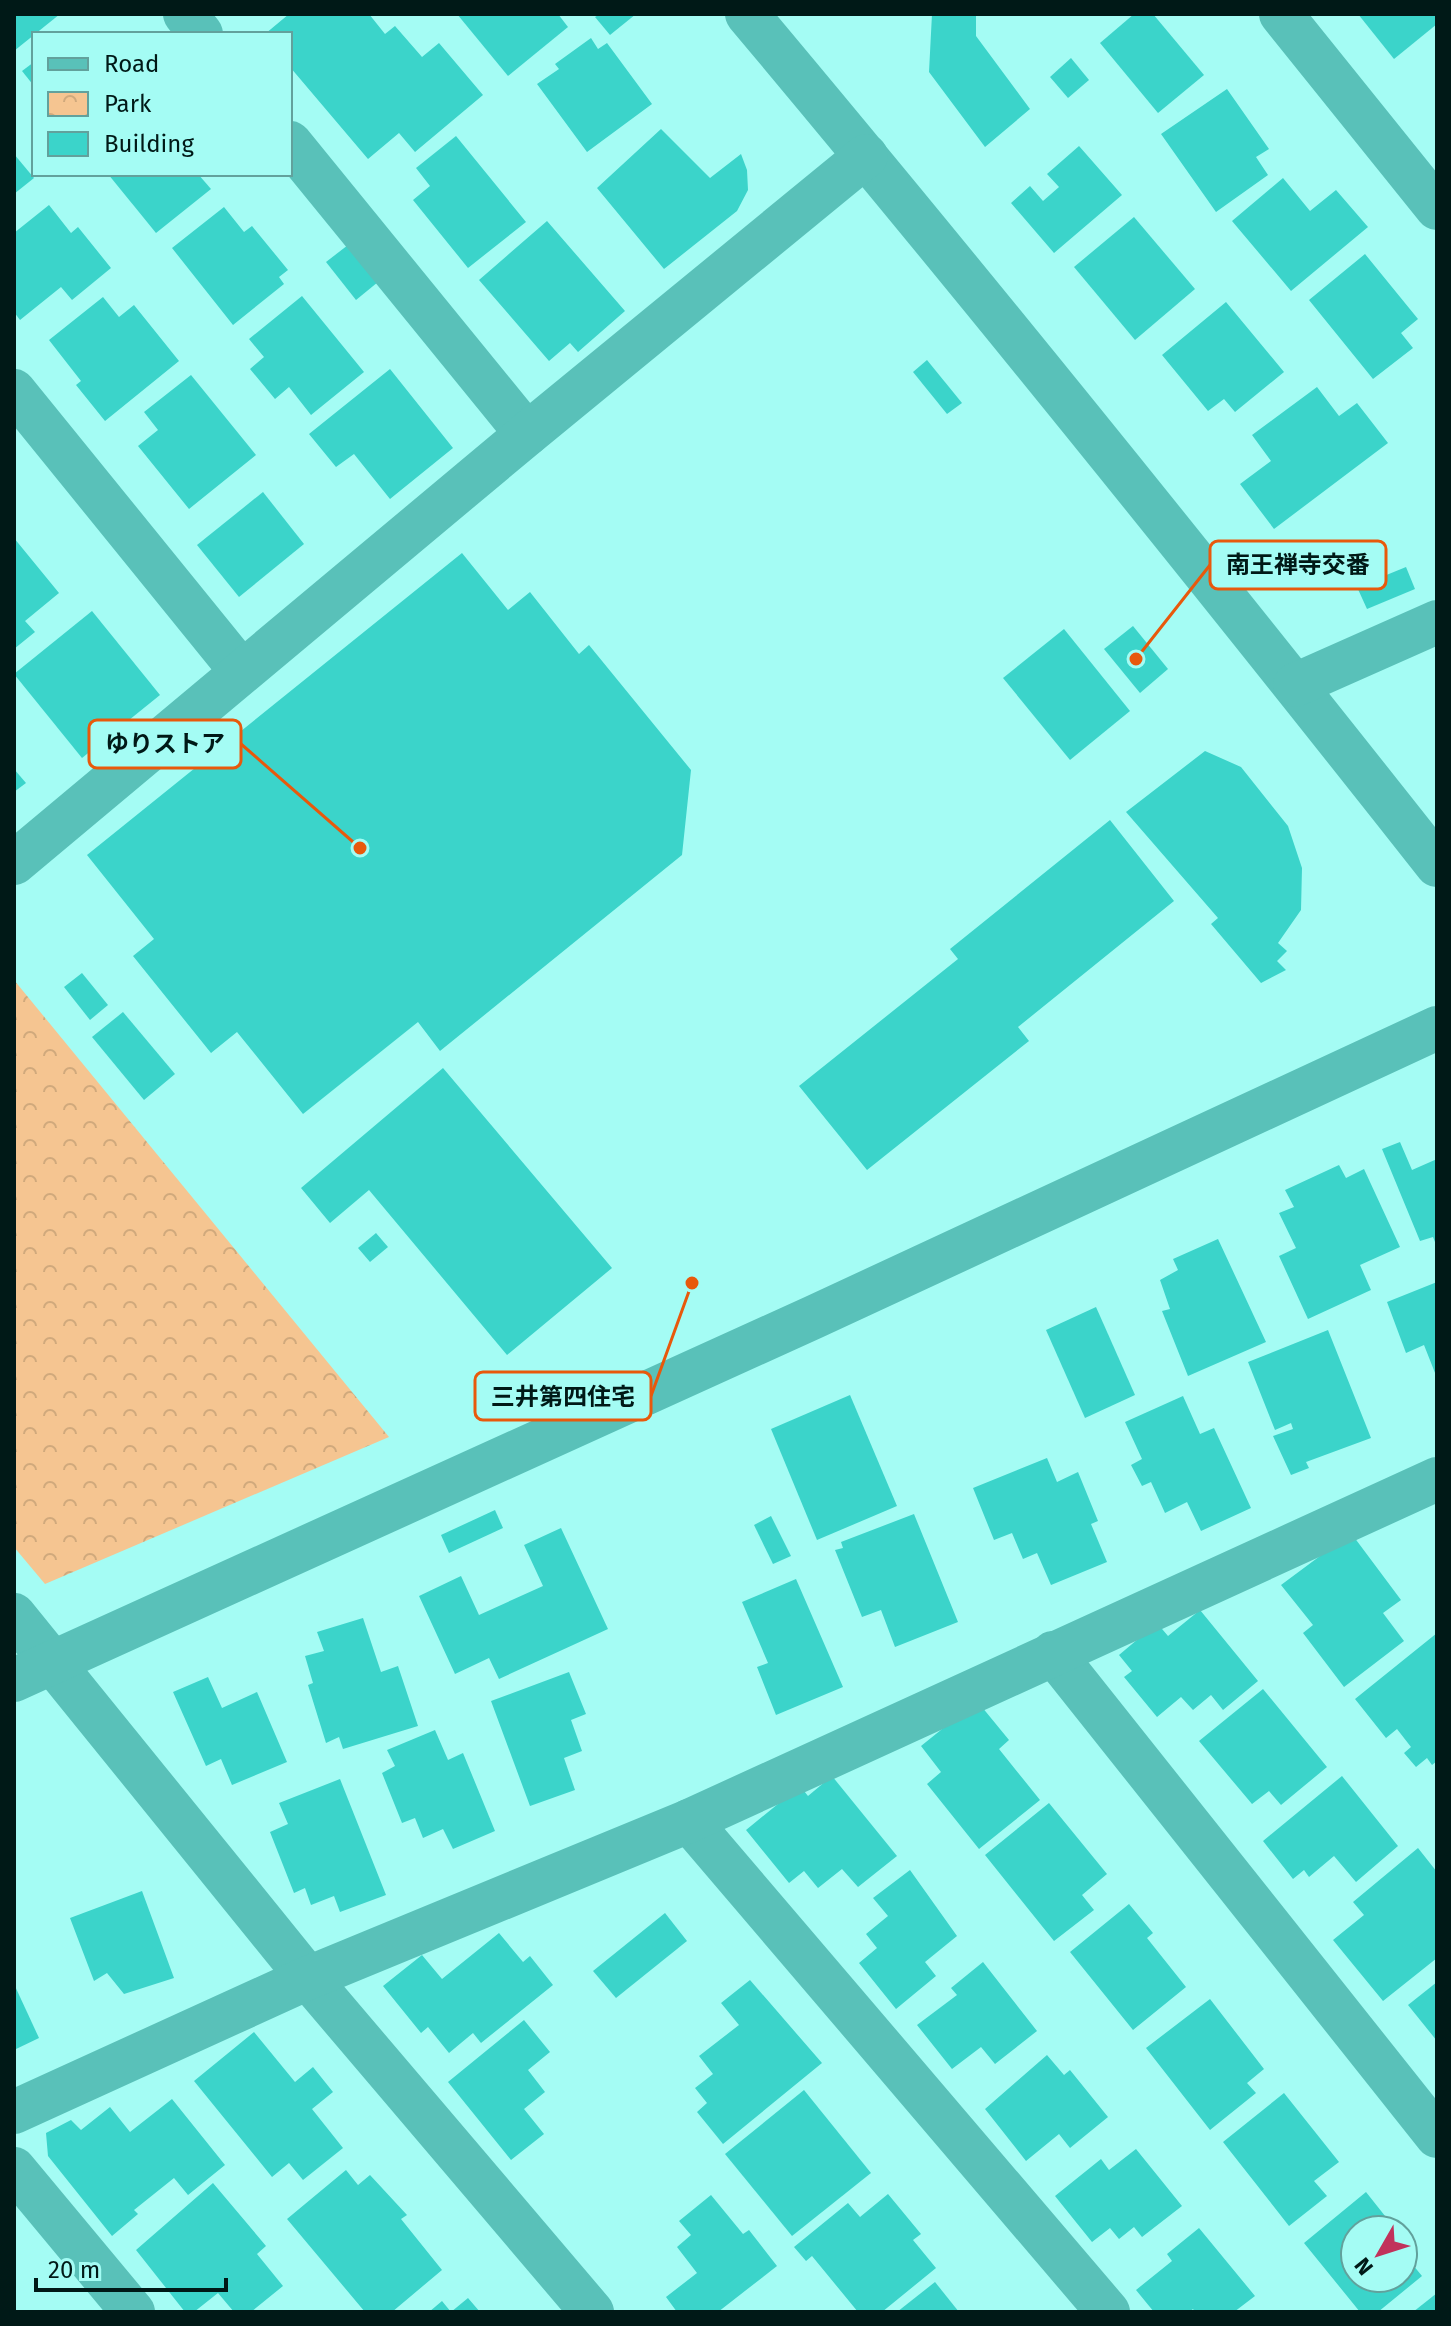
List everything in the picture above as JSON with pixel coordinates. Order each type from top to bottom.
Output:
[{"type":"street","points":[[185,14],[199,32]]},
{"type":"street","points":[[747,14],[1295,685],[1437,865]]},
{"type":"street","points":[[1281,14],[1437,208]]},
{"type":"street","points":[[292,145],[527,434]]},
{"type":"street","points":[[14,863],[241,671],[866,156]]},
{"type":"street","points":[[14,391],[241,671]]},
{"type":"street","points":[[1295,685],[1437,622]]},
{"type":"street","points":[[33,1671],[814,1317],[1437,1028]]},
{"type":"street","points":[[14,2112],[308,1978],[689,1821],[1053,1653],[1434,1486]]},
{"type":"street","points":[[14,1615],[33,1671],[308,1978],[592,2312]]},
{"type":"street","points":[[1053,1653],[1437,2136]]},
{"type":"street","points":[[689,1821],[1108,2312]]},
{"type":"street","points":[[14,2169],[133,2312]]},
{"type":"green space","points":[[14,980],[389,1437],[45,1584],[14,1547]]},
{"type":"building","points":[[14,14],[60,14],[38,32],[32,32],[32,37],[14,51]]},
{"type":"building","points":[[289,14],[369,14],[385,34],[395,26],[422,57],[439,43],[483,95],[415,152],[399,133],[368,159],[292,69],[292,32],[267,32]]},
{"type":"building","points":[[457,14],[558,14],[568,27],[508,76]]},
{"type":"building","points":[[600,14],[636,14],[610,35],[595,17]]},
{"type":"building","points":[[932,14],[976,14],[976,36],[1030,109],[985,147],[929,72]]},
{"type":"building","points":[[1134,14],[1153,14],[1204,75],[1158,113],[1100,43]]},
{"type":"building","points":[[1358,14],[1437,14],[1437,24],[1394,59]]},
{"type":"building","points":[[591,38],[598,49],[607,43],[652,104],[587,152],[537,84],[559,69],[555,64]]},
{"type":"building","points":[[1071,58],[1089,80],[1068,98],[1050,77]]},
{"type":"building","points":[[32,64],[32,84],[22,71]]},
{"type":"building","points":[[1227,89],[1269,149],[1256,157],[1268,175],[1216,212],[1161,134]]},
{"type":"building","points":[[661,129],[710,178],[741,154],[747,170],[748,190],[737,211],[664,269],[597,188]]},
{"type":"building","points":[[456,136],[526,222],[468,268],[413,200],[430,186],[416,168]]},
{"type":"building","points":[[1079,146],[1122,195],[1054,253],[1011,203],[1030,186],[1043,201],[1059,187],[1047,174]]},
{"type":"building","points":[[14,154],[34,178],[14,194]]},
{"type":"building","points":[[110,176],[200,176],[211,189],[156,233]]},
{"type":"building","points":[[1283,178],[1310,211],[1336,190],[1368,227],[1291,291],[1232,221]]},
{"type":"building","points":[[49,205],[71,233],[78,227],[111,268],[72,300],[61,287],[20,320],[14,312],[14,233]]},
{"type":"building","points":[[224,207],[244,232],[252,226],[288,270],[279,277],[284,284],[233,325],[172,248]]},
{"type":"building","points":[[1134,217],[1195,289],[1135,340],[1074,267]]},
{"type":"building","points":[[547,221],[625,311],[578,352],[570,343],[549,361],[479,280]]},
{"type":"building","points":[[348,245],[378,282],[356,300],[326,262]]},
{"type":"building","points":[[1365,254],[1418,319],[1401,333],[1413,348],[1373,379],[1309,300]]},
{"type":"building","points":[[302,296],[364,372],[311,415],[289,387],[275,399],[250,369],[264,357],[249,339]]},
{"type":"building","points":[[103,297],[119,317],[134,305],[179,361],[105,421],[76,385],[81,381],[49,340]]},
{"type":"building","points":[[1226,302],[1284,372],[1235,412],[1224,399],[1208,411],[1162,355]]},
{"type":"building","points":[[927,360],[962,403],[947,414],[913,372]]},
{"type":"building","points":[[390,369],[453,448],[390,499],[354,454],[336,467],[309,434]]},
{"type":"building","points":[[191,375],[256,455],[189,509],[138,446],[158,430],[144,412]]},
{"type":"building","points":[[1317,387],[1339,416],[1357,403],[1388,443],[1274,529],[1240,484],[1271,461],[1252,435]]},
{"type":"building","points":[[263,492],[304,544],[239,597],[197,545]]},
{"type":"building","points":[[14,538],[59,593],[25,621],[35,632],[14,649]]},
{"type":"building","points":[[462,553],[508,610],[530,592],[579,654],[589,645],[691,770],[682,855],[440,1051],[418,1022],[303,1114],[237,1032],[211,1053],[133,956],[154,939],[87,855]]},
{"type":"building","points":[[1406,567],[1415,589],[1367,609],[1357,587]]},
{"type":"building","points":[[92,611],[160,695],[82,758],[14,674]]},
{"type":"building","points":[[1133,626],[1168,669],[1140,693],[1104,649]]},
{"type":"building","points":[[1064,629],[1130,711],[1070,760],[1003,678]]},
{"type":"building","points":[[1205,751],[1241,767],[1288,826],[1302,868],[1301,910],[1278,943],[1287,951],[1277,961],[1286,970],[1261,983],[1211,924],[1218,918],[1126,812]]},
{"type":"building","points":[[14,769],[26,783],[14,792]]},
{"type":"building","points":[[1110,820],[1174,901],[1018,1027],[1029,1041],[867,1170],[799,1086],[958,959],[950,949]]},
{"type":"building","points":[[82,973],[108,1005],[90,1020],[64,987]]},
{"type":"building","points":[[123,1012],[175,1074],[144,1100],[92,1037]]},
{"type":"building","points":[[443,1068],[612,1268],[507,1355],[369,1190],[330,1223],[301,1188]]},
{"type":"building","points":[[1400,1142],[1412,1170],[1437,1159],[1437,1247],[1433,1237],[1420,1241],[1382,1149]]},
{"type":"building","points":[[1339,1165],[1346,1178],[1364,1169],[1400,1247],[1360,1265],[1371,1290],[1308,1319],[1279,1256],[1296,1248],[1279,1213],[1294,1207],[1285,1190]]},
{"type":"building","points":[[376,1233],[388,1247],[370,1262],[358,1248]]},
{"type":"building","points":[[1218,1239],[1266,1342],[1188,1376],[1162,1311],[1170,1309],[1160,1280],[1178,1270],[1173,1259]]},
{"type":"building","points":[[1437,1282],[1437,1378],[1424,1345],[1406,1353],[1387,1302]]},
{"type":"building","points":[[1096,1307],[1135,1395],[1085,1418],[1046,1330]]},
{"type":"building","points":[[1328,1330],[1371,1438],[1306,1462],[1309,1468],[1291,1475],[1273,1436],[1293,1429],[1291,1423],[1275,1430],[1248,1362]]},
{"type":"building","points":[[850,1395],[897,1506],[817,1540],[771,1429]]},
{"type":"building","points":[[1183,1396],[1200,1434],[1214,1428],[1251,1508],[1201,1531],[1187,1502],[1165,1513],[1151,1482],[1142,1486],[1131,1465],[1142,1459],[1125,1422]]},
{"type":"building","points":[[1047,1458],[1057,1482],[1078,1472],[1098,1521],[1091,1524],[1107,1562],[1051,1585],[1037,1553],[1023,1559],[1012,1533],[994,1540],[973,1488]]},
{"type":"building","points":[[495,1510],[503,1528],[449,1553],[441,1535]]},
{"type":"building","points":[[914,1514],[958,1622],[895,1647],[881,1610],[862,1617],[835,1550],[843,1548],[841,1542]]},
{"type":"building","points":[[771,1516],[791,1556],[773,1564],[754,1525]]},
{"type":"building","points":[[561,1528],[608,1629],[499,1679],[489,1658],[455,1674],[419,1596],[461,1576],[479,1615],[543,1586],[524,1545]]},
{"type":"building","points":[[1351,1533],[1401,1600],[1383,1613],[1404,1641],[1344,1687],[1303,1633],[1313,1625],[1281,1585]]},
{"type":"building","points":[[796,1579],[843,1687],[776,1715],[757,1667],[768,1663],[742,1602]]},
{"type":"building","points":[[1200,1610],[1258,1681],[1223,1710],[1211,1695],[1193,1710],[1181,1697],[1157,1717],[1124,1677],[1132,1671],[1119,1655],[1157,1623],[1168,1636]]},
{"type":"building","points":[[363,1618],[381,1672],[398,1666],[418,1726],[343,1749],[339,1737],[326,1743],[308,1685],[313,1683],[305,1656],[324,1651],[317,1632]]},
{"type":"building","points":[[1437,1633],[1437,1761],[1432,1765],[1427,1758],[1416,1767],[1404,1753],[1411,1747],[1397,1729],[1386,1738],[1355,1699]]},
{"type":"building","points":[[569,1672],[586,1714],[571,1720],[582,1751],[564,1758],[575,1790],[530,1806],[491,1701]]},
{"type":"building","points":[[208,1677],[222,1708],[257,1692],[287,1762],[232,1785],[221,1759],[206,1766],[173,1692]]},
{"type":"building","points":[[1263,1689],[1327,1767],[1281,1805],[1269,1791],[1252,1804],[1199,1741]]},
{"type":"building","points":[[977,1701],[1009,1740],[999,1749],[1040,1800],[979,1849],[927,1784],[941,1772],[921,1746]]},
{"type":"building","points":[[435,1730],[448,1760],[463,1753],[495,1831],[453,1849],[443,1829],[423,1838],[415,1818],[402,1823],[382,1773],[395,1766],[387,1750]]},
{"type":"building","points":[[832,1776],[897,1856],[858,1887],[842,1869],[818,1888],[804,1871],[789,1883],[746,1830],[800,1786],[808,1796]]},
{"type":"building","points":[[1342,1776],[1398,1846],[1356,1882],[1334,1856],[1309,1877],[1304,1870],[1293,1879],[1263,1841]]},
{"type":"building","points":[[340,1779],[386,1895],[340,1912],[334,1896],[311,1905],[305,1888],[294,1893],[270,1832],[288,1824],[279,1803]]},
{"type":"building","points":[[1049,1803],[1107,1874],[1082,1895],[1094,1910],[1054,1941],[985,1855]]},
{"type":"building","points":[[1418,1848],[1437,1872],[1437,1958],[1383,2001],[1333,1940],[1364,1915],[1353,1902]]},
{"type":"building","points":[[910,1870],[957,1936],[925,1962],[936,1976],[896,2009],[859,1963],[877,1948],[866,1934],[888,1916],[873,1898]]},
{"type":"building","points":[[142,1891],[174,1978],[124,1994],[107,1973],[94,1981],[70,1918]]},
{"type":"building","points":[[1129,1904],[1153,1933],[1147,1938],[1186,1987],[1133,2030],[1070,1952]]},
{"type":"building","points":[[665,1913],[687,1941],[616,1998],[593,1971]]},
{"type":"building","points":[[499,1933],[523,1962],[530,1956],[553,1985],[481,2043],[473,2033],[449,2053],[428,2027],[421,2033],[383,1986],[422,1955],[442,1979]]},
{"type":"building","points":[[983,1962],[1037,2031],[995,2064],[981,2047],[952,2069],[917,2025],[957,1995],[951,1988]]},
{"type":"building","points":[[750,1980],[822,2063],[723,2144],[697,2112],[707,2103],[695,2088],[713,2074],[699,2056],[739,2025],[721,2003]]},
{"type":"building","points":[[1437,1982],[1437,2041],[1408,2005]]},
{"type":"building","points":[[14,1984],[39,2038],[14,2050]]},
{"type":"building","points":[[1210,1999],[1264,2069],[1247,2083],[1256,2093],[1210,2130],[1146,2048]]},
{"type":"building","points":[[524,2020],[550,2052],[528,2070],[545,2092],[524,2109],[544,2134],[511,2160],[448,2082]]},
{"type":"building","points":[[254,2032],[295,2082],[313,2067],[333,2092],[312,2109],[343,2148],[303,2180],[289,2163],[272,2177],[194,2081]]},
{"type":"building","points":[[1047,2055],[1064,2075],[1070,2070],[1108,2117],[1070,2148],[1059,2134],[1026,2161],[985,2109]]},
{"type":"building","points":[[804,2090],[871,2173],[792,2236],[725,2154]]},
{"type":"building","points":[[1284,2093],[1339,2162],[1314,2181],[1327,2196],[1289,2226],[1223,2142]]},
{"type":"building","points":[[172,2099],[225,2165],[188,2195],[174,2178],[134,2210],[138,2214],[112,2236],[48,2156],[46,2133],[71,2120],[81,2130],[110,2107],[130,2132]]},
{"type":"building","points":[[1136,2149],[1182,2206],[1142,2237],[1134,2227],[1119,2239],[1110,2228],[1092,2242],[1055,2196],[1101,2159],[1109,2170]]},
{"type":"building","points":[[346,2170],[358,2185],[370,2175],[407,2215],[401,2219],[442,2270],[392,2312],[365,2312],[287,2219]]},
{"type":"building","points":[[213,2183],[266,2246],[257,2254],[283,2286],[251,2312],[234,2312],[218,2293],[194,2312],[185,2312],[136,2250]]},
{"type":"building","points":[[1366,2192],[1383,2214],[1339,2214]]},
{"type":"building","points":[[888,2194],[921,2234],[913,2240],[936,2268],[882,2312],[858,2312],[812,2256],[806,2261],[794,2247],[848,2203],[860,2217]]},
{"type":"building","points":[[711,2195],[743,2234],[749,2230],[777,2266],[718,2312],[677,2312],[666,2297],[697,2273],[677,2247],[691,2235],[679,2221]]},
{"type":"building","points":[[1339,2214],[1339,2286],[1304,2243]]},
{"type":"building","points":[[1199,2228],[1255,2296],[1234,2312],[1195,2312],[1193,2309],[1189,2312],[1154,2312],[1136,2290],[1172,2261],[1167,2254]]},
{"type":"building","points":[[935,2282],[959,2312],[897,2312]]},
{"type":"building","points":[[1437,2293],[1437,2312],[1413,2312]]},
{"type":"building","points":[[1345,2294],[1400,2294],[1378,2312],[1360,2312]]},
{"type":"building","points":[[468,2298],[480,2312],[451,2312]]},
{"type":"building","points":[[442,2301],[451,2312],[429,2312]]},
{"type":"place","name":"南王禅寺交番","points":[[1136,659]]},
{"type":"place","name":"ゆりストア","points":[[360,848]]},
{"type":"place","name":"三井第四住宅","points":[[692,1283]]}]
